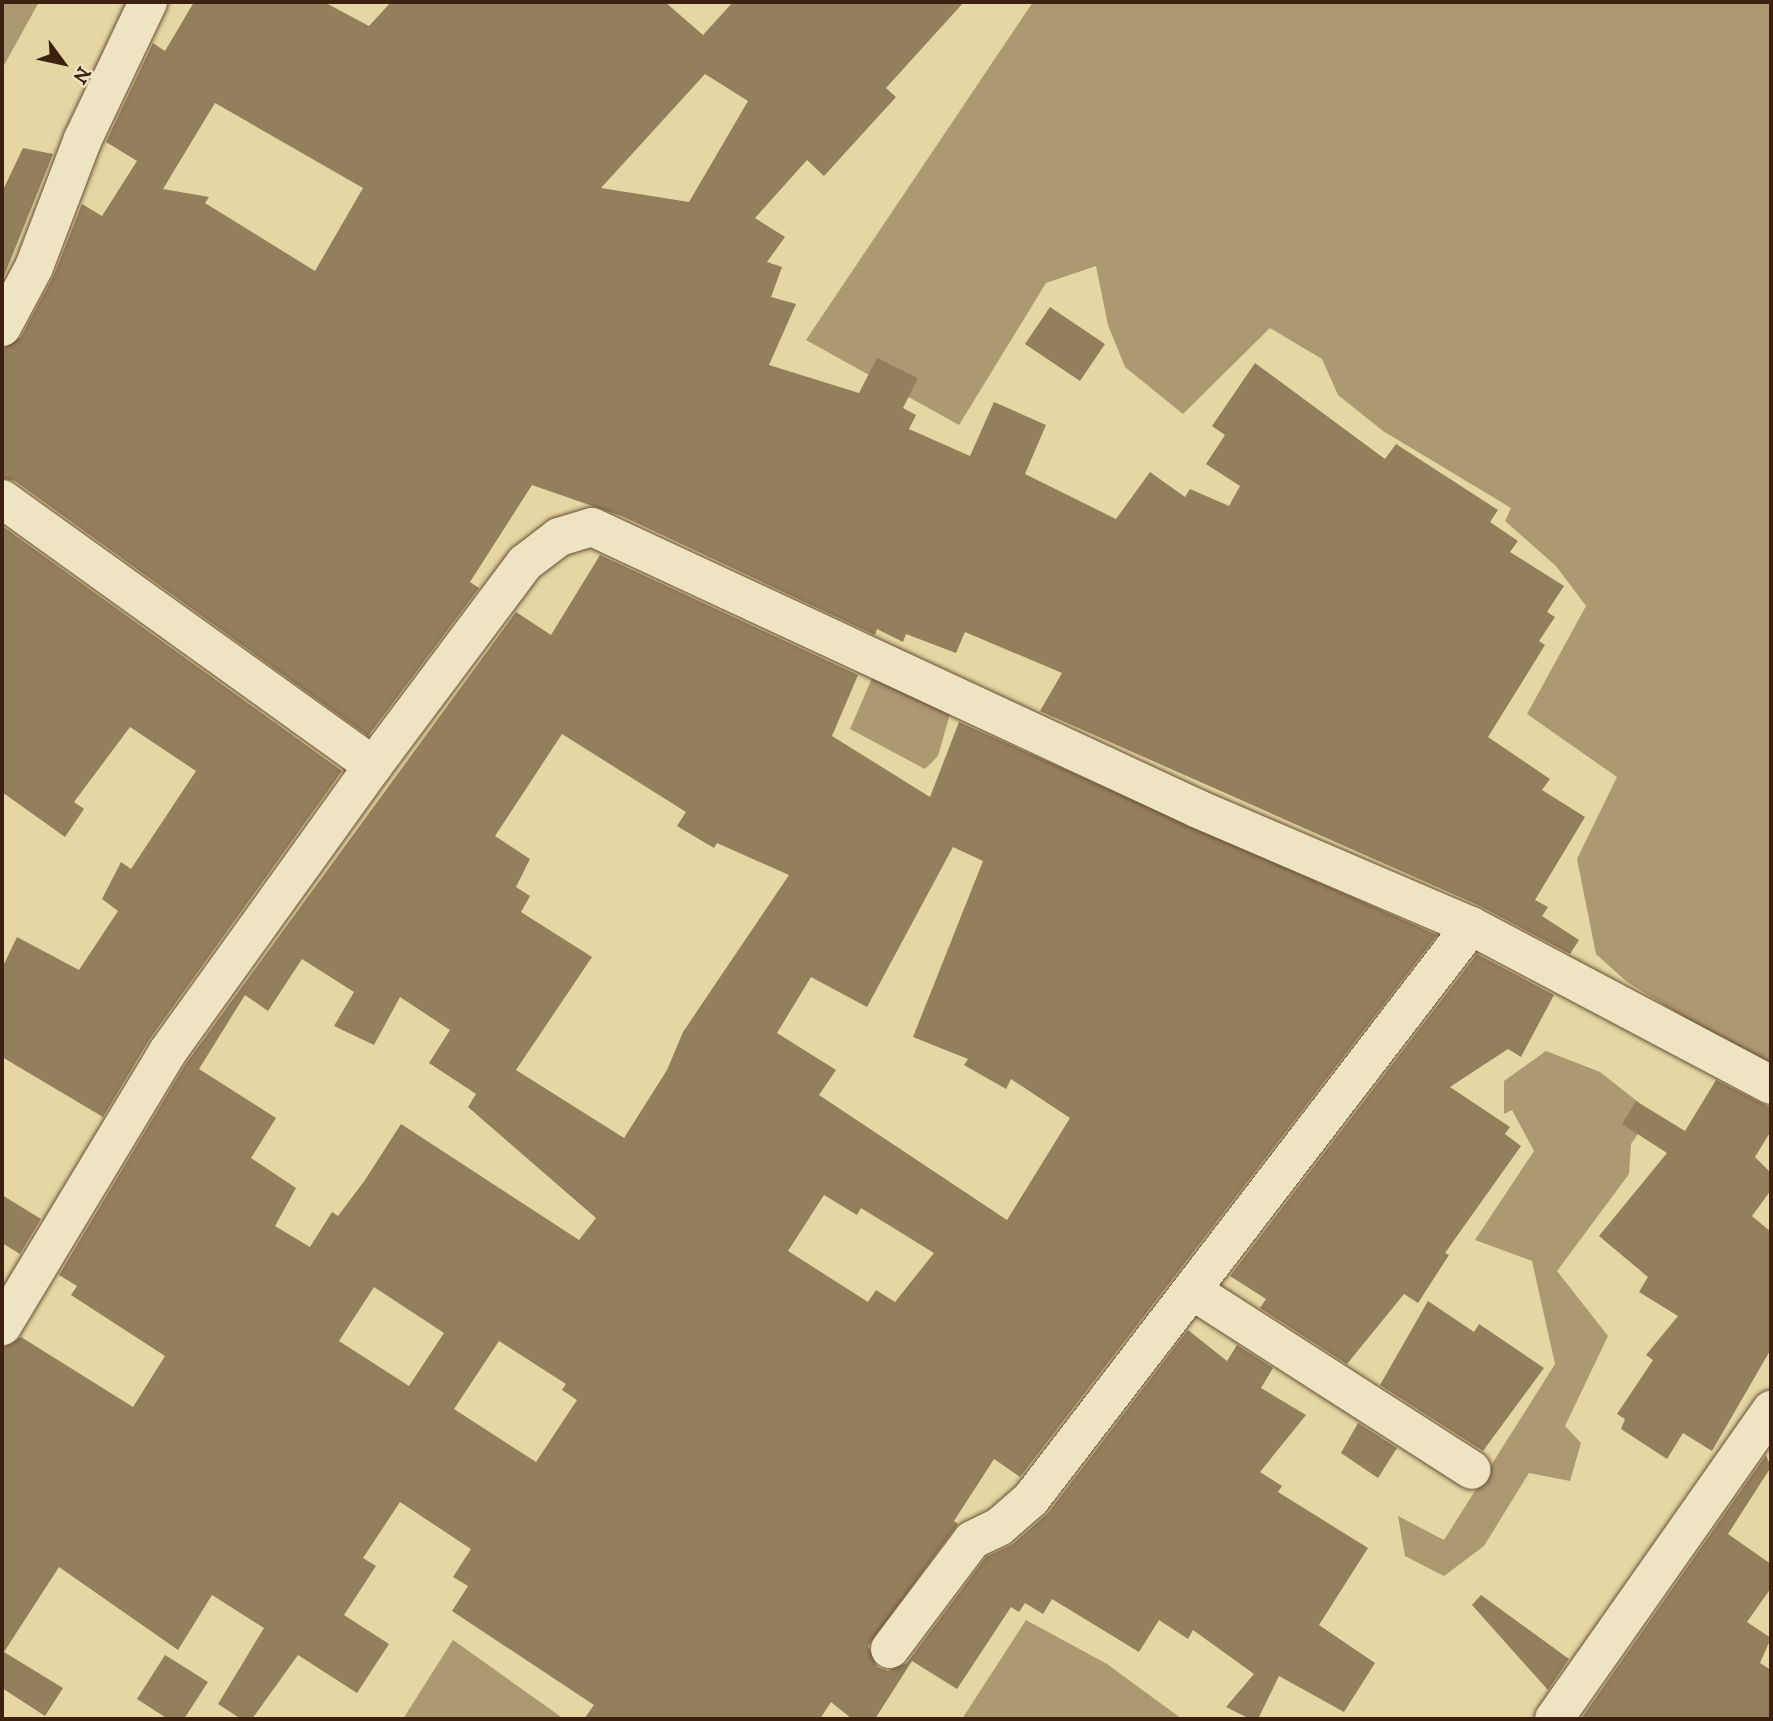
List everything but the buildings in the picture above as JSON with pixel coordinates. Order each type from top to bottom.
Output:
[{"type":"street","points":[[2,327],[34,267],[83,139],[148,2]]},
{"type":"street","points":[[2,499],[373,766]]},
{"type":"street","points":[[2,1326],[167,1053],[373,766],[525,563],[559,537],[592,527],[1198,809],[1471,926],[1771,1085]]},
{"type":"street","points":[[890,1649],[972,1540],[999,1527],[1031,1499],[1194,1291],[1471,926]]},
{"type":"street","points":[[1194,1291],[1472,1470]]},
{"type":"street","points":[[1554,1719],[1771,1410]]},
{"type":"shaded area","points":[[2,2],[39,2],[2,69]]},
{"type":"shaded area","points":[[1033,2],[1771,2],[1771,1070],[1627,982],[1596,954],[1577,859],[1617,777],[1527,714],[1586,606],[1556,566],[1505,521],[1511,508],[1383,431],[1338,395],[1322,359],[1270,328],[1183,414],[1125,367],[1108,325],[1096,266],[1046,283],[959,425],[806,340]]},
{"type":"shaded area","points":[[879,662],[955,696],[938,756],[925,769],[850,729]]},
{"type":"shaded area","points":[[1546,1051],[1600,1072],[1652,1113],[1631,1144],[1629,1174],[1557,1271],[1608,1336],[1565,1426],[1581,1443],[1570,1481],[1529,1473],[1484,1546],[1444,1576],[1405,1556],[1398,1516],[1444,1540],[1555,1364],[1532,1261],[1475,1240],[1534,1151],[1512,1110],[1504,1114],[1504,1081]]},
{"type":"shaded area","points":[[1026,1620],[1107,1664],[1182,1719],[962,1719]]},
{"type":"shaded area","points":[[453,1640],[564,1719],[403,1719]]}]
